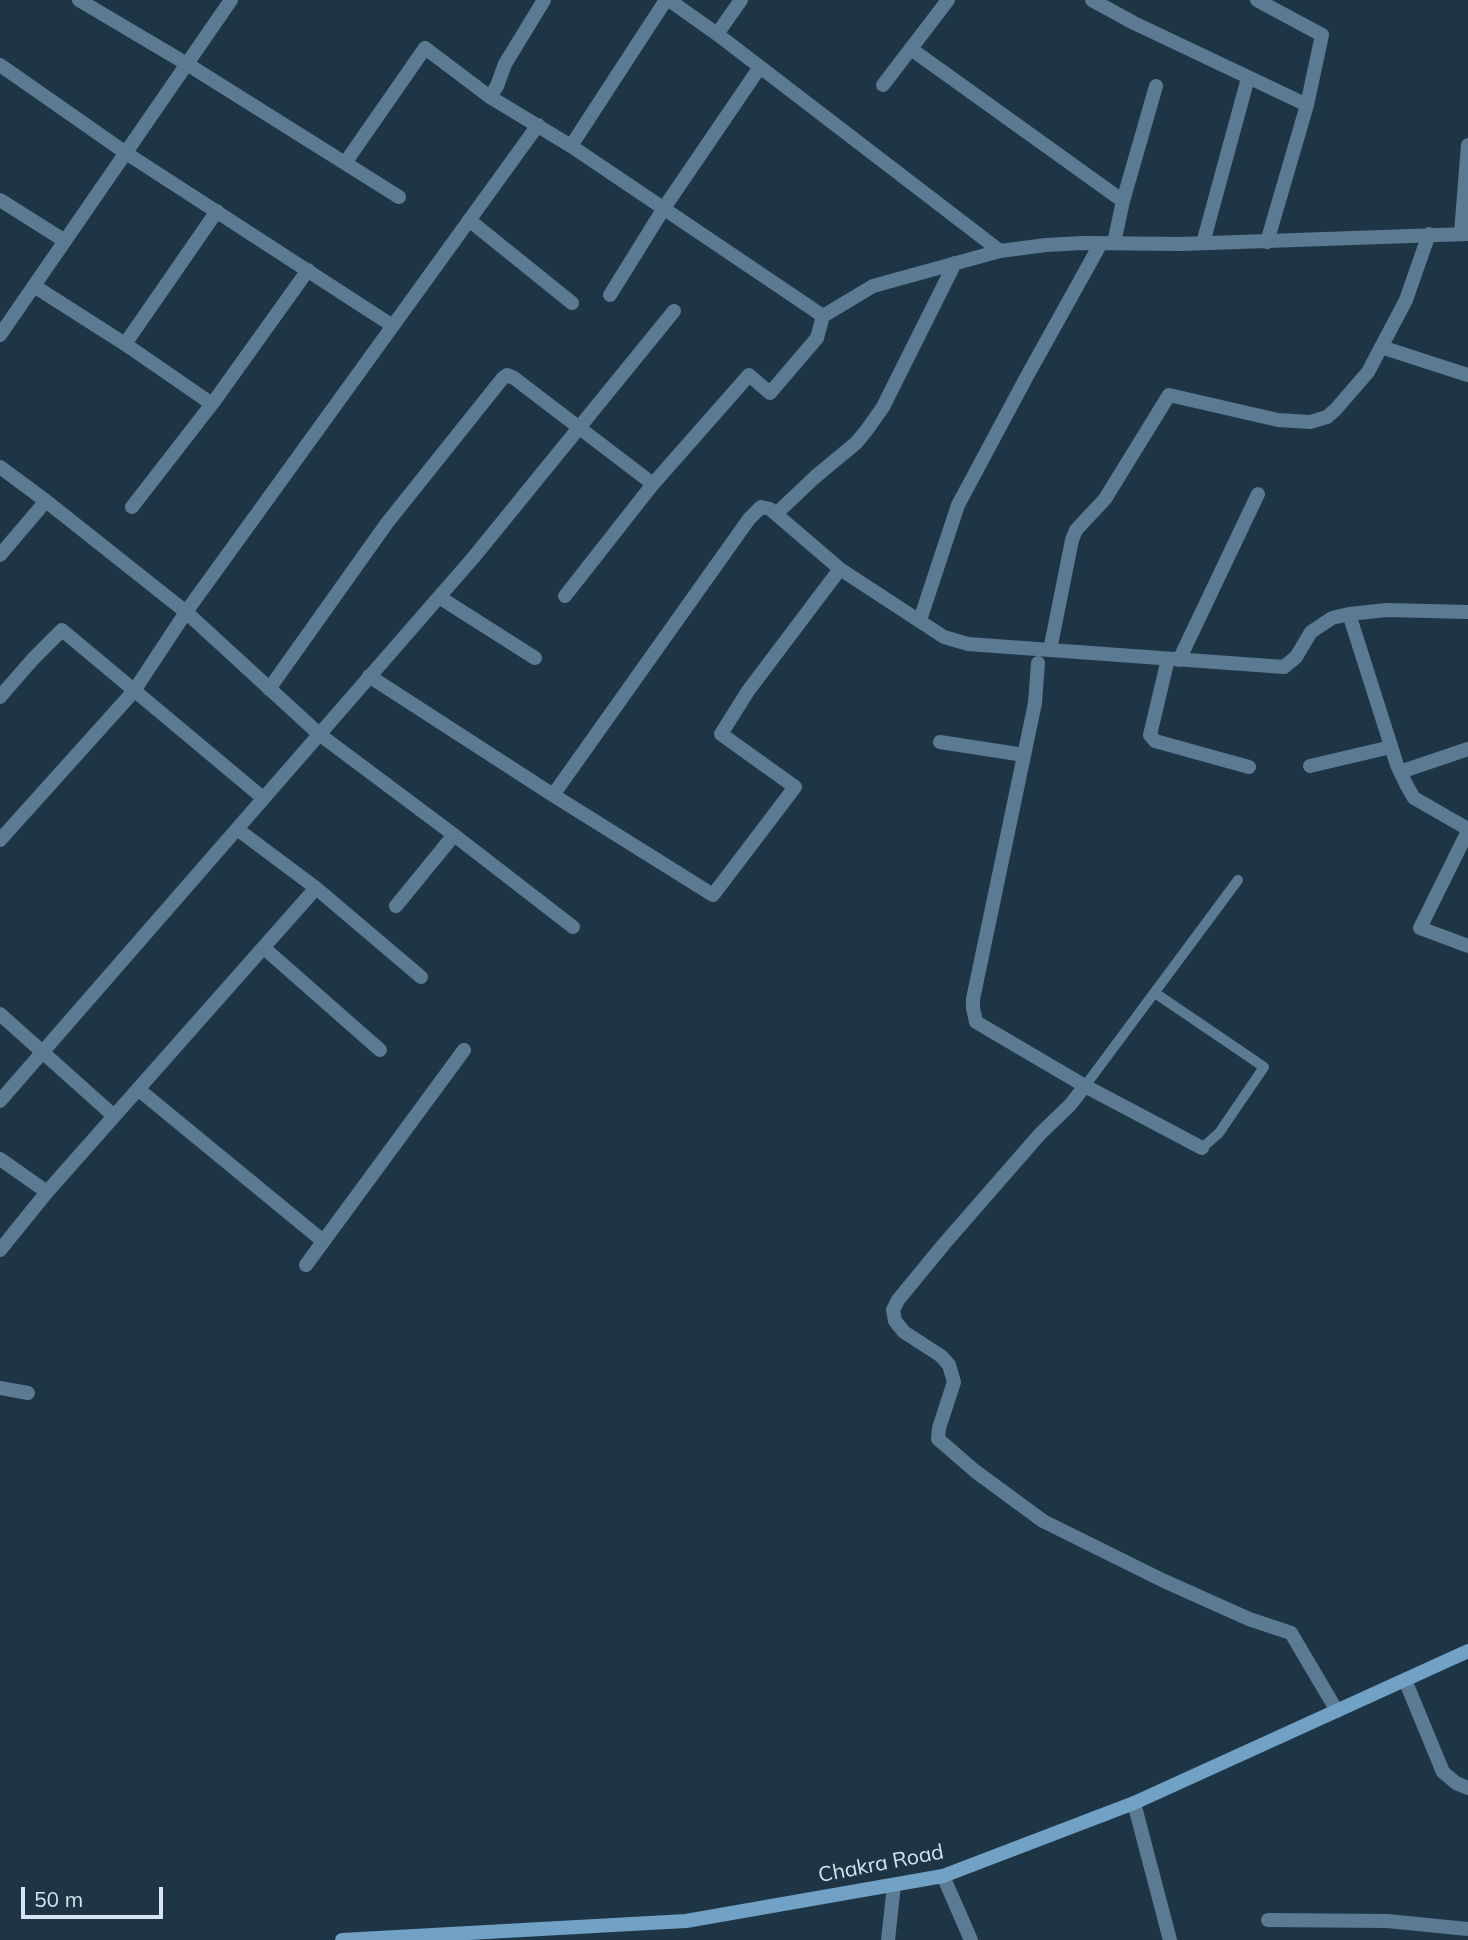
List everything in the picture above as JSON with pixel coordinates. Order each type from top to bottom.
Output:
[{"type":"main road","name":"Chakra Road","points":[[342,1940],[686,1921],[943,1876],[1134,1803],[1468,1651]]},
{"type":"street","points":[[79,0],[187,64],[399,197]]},
{"type":"street","points":[[0,335],[231,0]]},
{"type":"street","points":[[489,97],[497,86],[505,64],[544,0]]},
{"type":"street","points":[[571,146],[668,0],[717,34],[1000,251]]},
{"type":"street","points":[[717,34],[741,0]]},
{"type":"street","points":[[1092,0],[1134,23],[1307,105]]},
{"type":"street","points":[[1256,0],[1322,35],[1307,105],[1266,242]]},
{"type":"street","points":[[883,85],[911,49],[940,3]]},
{"type":"street","points":[[345,163],[425,48],[489,97],[571,146],[823,316]]},
{"type":"street","points":[[911,49],[1123,201]]},
{"type":"street","points":[[0,65],[126,153],[393,326]]},
{"type":"street","points":[[610,295],[664,208],[760,67]]},
{"type":"street","points":[[1203,243],[1248,78]]},
{"type":"street","points":[[920,620],[958,505],[1026,378],[1107,243],[1123,201],[1156,86]]},
{"type":"street","points":[[0,840],[134,691],[186,612],[538,125]]},
{"type":"street","points":[[565,596],[653,484],[749,375],[770,393],[817,338],[823,316],[873,286],[1000,251],[1046,245],[1266,242],[1464,233],[1468,145]]},
{"type":"street","points":[[0,200],[65,242]]},
{"type":"street","points":[[125,344],[217,211]]},
{"type":"street","points":[[469,220],[572,303]]},
{"type":"street","points":[[1050,650],[1076,530],[1105,499],[1168,395],[1278,420],[1310,422],[1327,417],[1368,372],[1406,300],[1429,234]]},
{"type":"street","points":[[776,514],[866,431],[883,407],[955,263]]},
{"type":"street","points":[[132,507],[212,404],[308,270]]},
{"type":"street","points":[[34,286],[212,404]]},
{"type":"street","points":[[0,1101],[473,558],[674,311]]},
{"type":"street","points":[[1381,347],[1468,375]]},
{"type":"street","points":[[270,689],[387,523],[507,375],[653,484]]},
{"type":"street","points":[[0,467],[186,612],[319,734],[573,927]]},
{"type":"street","points":[[1249,767],[1155,741],[1150,735],[1173,660],[1258,494]]},
{"type":"street","points":[[0,555],[46,501]]},
{"type":"street","points":[[553,796],[749,520],[761,507],[770,509],[840,569],[944,637],[968,644],[1284,667],[1296,657],[1311,632],[1332,618],[1387,610],[1468,612]]},
{"type":"street","points":[[369,676],[553,796],[713,895],[795,787],[721,734],[748,691],[840,569]]},
{"type":"street","points":[[439,597],[535,658]]},
{"type":"street","points":[[1349,614],[1391,747],[1414,798],[1468,830],[1420,928],[1468,946]]},
{"type":"street","points":[[0,697],[62,630],[263,798]]},
{"type":"street","points":[[1038,663],[1035,703],[973,1009],[976,1022],[1084,1086],[1202,1148]]},
{"type":"street","points":[[940,742],[1024,755]]},
{"type":"street","points":[[1311,766],[1391,747]]},
{"type":"street","points":[[1401,772],[1468,749]]},
{"type":"street","points":[[237,829],[316,888],[421,977]]},
{"type":"street","points":[[396,906],[454,835]]},
{"type":"street","points":[[0,1250],[47,1192],[316,888]]},
{"type":"street","points":[[264,948],[380,1050]]},
{"type":"street","points":[[0,1014],[114,1116]]},
{"type":"street","points":[[306,1265],[464,1050]]},
{"type":"street","points":[[1084,1086],[1070,1105],[1040,1134],[944,1244],[898,1300],[893,1310],[895,1321],[904,1332],[949,1365],[954,1382],[938,1439],[975,1471],[1043,1521],[1249,1619],[1291,1633],[1337,1711]]},
{"type":"street","points":[[138,1089],[323,1241]]},
{"type":"street","points":[[0,1159],[47,1192]]},
{"type":"street","points":[[0,1388],[28,1393]]},
{"type":"street","points":[[1405,1680],[1443,1772],[1456,1783],[1468,1788]]},
{"type":"street","points":[[1134,1803],[1170,1940]]},
{"type":"street","points":[[943,1876],[971,1940]]},
{"type":"street","points":[[888,1940],[894,1885]]},
{"type":"street","points":[[1268,1920],[1387,1921],[1468,1930]]},
{"type":"lane","points":[[1084,1086],[1238,880]]},
{"type":"lane","points":[[1155,993],[1264,1067],[1219,1133],[1202,1148]]}]
